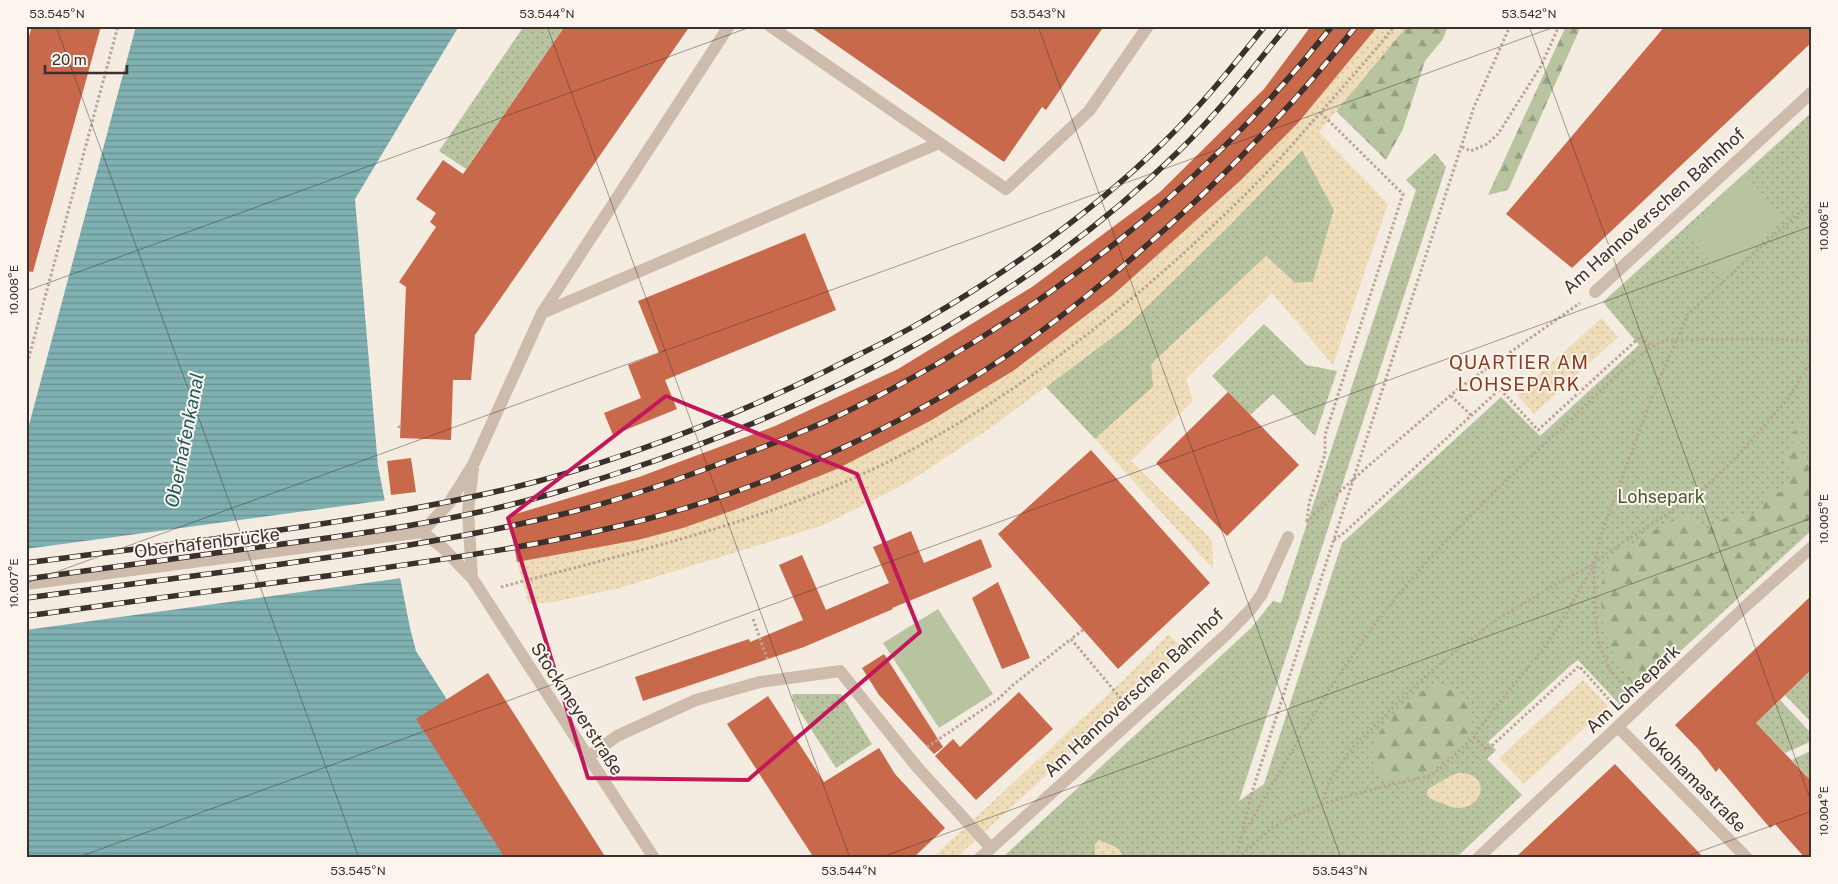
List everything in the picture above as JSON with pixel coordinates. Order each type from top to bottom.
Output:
[{"type":"street","points":[[422,532],[449,503],[473,465],[542,313],[729,26]]},
{"type":"street","points":[[770,26],[1006,189],[1088,111],[1148,26]]},
{"type":"street","name":"Am Hannoverschen Bahnhof","points":[[1595,292],[1812,92]]},
{"type":"street","points":[[542,313],[939,143]]},
{"type":"street","name":"Stockmeyerstraße","points":[[472,578],[468,511],[473,465]]},
{"type":"street","name":"Stockmeyerstraße","points":[[422,532],[443,548],[472,578],[654,858]]},
{"type":"street","name":"Oberhafenbrücke","points":[[26,584],[422,532]]},
{"type":"street","name":"Am Hannoverschen Bahnhof","points":[[980,858],[1228,633],[1251,609],[1262,594],[1288,537]]},
{"type":"street","name":"Am Lohsepark","points":[[1478,858],[1812,546]]},
{"type":"street","points":[[588,757],[617,736],[696,700],[760,682],[840,672],[910,758],[991,848]]},
{"type":"street","name":"Yokohamastraße","points":[[1618,727],[1746,858]]},
{"type":"path","points":[[26,368],[118,26]]},
{"type":"path","points":[[481,592],[704,533],[787,505],[859,475],[930,439],[998,398],[1079,341],[1144,288],[1205,233],[1265,174],[1376,50],[1394,26]]},
{"type":"path","points":[[1237,858],[1252,792],[1477,101],[1510,26]]},
{"type":"path","points":[[1462,147],[1472,151],[1487,144],[1498,134],[1541,66],[1559,26]]},
{"type":"path","name":"Am Hannoverschen Bahnhof","points":[[1320,112],[1403,194],[1325,435],[1325,454],[1309,503],[1307,521],[1458,389],[1595,292]]},
{"type":"path","points":[[1237,858],[1272,828],[1322,804],[1376,788],[1430,776],[1442,768],[1474,737],[1556,630],[1594,564],[1608,514],[1655,389],[1688,314],[1812,201]]},
{"type":"path","points":[[1334,540],[1500,389],[1538,430],[1641,336],[1651,347]]},
{"type":"path","points":[[1241,838],[1347,663],[1403,589],[1443,544],[1535,452],[1651,347],[1665,340],[1677,339],[1812,341]]},
{"type":"path","points":[[1322,804],[1330,780],[1352,748],[1422,678],[1495,621],[1561,581],[1594,564],[1611,550],[1666,515],[1708,484],[1739,454],[1787,400],[1812,360]]},
{"type":"path","points":[[1451,396],[1472,416]]},
{"type":"path","points":[[1594,564],[1595,613],[1599,644],[1610,670],[1642,705]]},
{"type":"path","points":[[752,619],[775,680]]},
{"type":"path","points":[[910,758],[997,700],[1013,685],[1083,630]]},
{"type":"path","points":[[1071,639],[1136,716]]},
{"type":"path","points":[[1474,737],[1488,750],[1578,666],[1628,718]]},
{"type":"highlighted area","points":[[666,396],[857,474],[920,632],[748,780],[588,778],[508,518]]},
{"type":"green space","points":[[524,26],[565,26],[466,169],[439,151]]},
{"type":"green space","points":[[1407,26],[1448,26],[1443,39],[1425,61],[1403,129],[1386,160],[1336,111]]},
{"type":"green space","points":[[1566,26],[1581,26],[1508,190],[1488,195]]},
{"type":"green space","name":"Lohsepark","points":[[1812,112],[1812,530],[1621,706],[1578,660],[1571,665],[1488,742],[1496,750],[1487,759],[1522,795],[1456,858],[1002,858],[1251,628],[1273,601],[1281,603],[1416,190],[1406,180],[1435,153],[1446,167],[1239,801],[1264,784],[1342,543],[1501,397],[1540,436],[1639,345],[1603,302]]},
{"type":"green space","points":[[1302,150],[1334,210],[1313,282],[1295,283],[1266,256],[1153,387],[1095,439],[1046,387],[1126,327],[1232,223]]},
{"type":"green space","points":[[1746,176],[1784,218],[1722,274],[1684,232]]},
{"type":"green space","points":[[1264,324],[1306,365],[1337,371],[1315,436],[1273,394],[1250,415],[1212,376]]},
{"type":"green space","points":[[1800,422],[1801,451],[1812,474],[1812,524],[1635,687],[1613,654],[1605,629],[1601,602],[1604,574],[1607,567],[1625,549],[1675,518],[1689,515],[1700,530],[1703,530],[1725,518],[1748,516],[1758,512],[1768,495],[1772,492],[1781,492],[1789,483],[1790,475],[1785,457],[1792,446],[1795,430]]},
{"type":"green space","points":[[938,609],[993,694],[939,728],[883,643]]},
{"type":"green space","points":[[1812,669],[1812,723],[1785,695]]},
{"type":"green space","points":[[1436,685],[1445,686],[1461,693],[1471,707],[1472,725],[1465,741],[1446,759],[1430,769],[1397,780],[1383,777],[1375,768],[1372,755],[1375,741],[1380,732],[1400,707],[1418,694]]},
{"type":"green space","points":[[841,694],[872,744],[836,768],[793,701],[792,695]]},
{"type":"green space","points":[[1780,700],[1812,734],[1812,741],[1785,753],[1756,723]]},
{"type":"green space","points":[[1812,750],[1812,782],[1792,760]]},
{"type":"sand","points":[[1378,26],[1407,26],[1319,132],[1388,204],[1333,365],[1272,293],[1186,379],[1193,401],[1131,461],[1212,540],[1213,569],[1095,439],[1153,387],[1151,364],[1266,256],[1295,283],[1313,282],[1334,210],[1302,150],[1232,223],[1126,327],[992,427],[910,481],[824,525],[620,588],[553,602],[529,604],[517,562],[635,541],[683,528],[737,509],[837,469],[930,421],[1013,371],[1113,295],[1240,181],[1298,123]]},
{"type":"sand","points":[[1601,318],[1618,337],[1534,414],[1517,395]]},
{"type":"sand","points":[[1169,634],[1183,650],[956,858],[932,858],[1126,678]]},
{"type":"sand","points":[[1583,680],[1608,706],[1524,784],[1499,758]]},
{"type":"sand","points":[[1458,773],[1470,775],[1478,780],[1481,787],[1480,794],[1475,801],[1468,806],[1458,808],[1428,797],[1428,789]]},
{"type":"sand","points":[[1099,840],[1118,848],[1124,858],[1095,858],[1095,844]]},
{"type":"water","name":"Oberhafenkanal","points":[[136,26],[459,26],[355,199],[378,466],[416,651],[548,858],[26,858],[26,436]]},
{"type":"pier","points":[[387,500],[402,578],[26,630],[26,549]]},
{"type":"building","points":[[32,26],[101,26],[33,272],[26,271],[26,47]]},
{"type":"building","points":[[565,26],[690,26],[475,335],[471,380],[453,380],[451,440],[400,438],[406,287],[399,282],[436,227],[430,222],[436,213],[416,199],[443,160],[463,174]]},
{"type":"building","points":[[809,26],[1104,26],[1046,110],[1042,107],[1004,162]]},
{"type":"building","points":[[1311,26],[1378,26],[1298,123],[1240,181],[1113,295],[1013,371],[930,421],[837,469],[737,509],[683,528],[638,540],[517,562],[509,516],[639,477],[775,426],[898,369],[1032,287],[1160,192],[1264,89]]},
{"type":"building","points":[[1665,26],[1812,26],[1812,42],[1572,268],[1506,214]]},
{"type":"building","points":[[805,233],[836,310],[665,380],[677,409],[613,435],[604,413],[641,398],[628,365],[659,353],[638,301]]},
{"type":"building","points":[[1228,392],[1299,465],[1227,536],[1156,463]]},
{"type":"building","points":[[1091,450],[1210,583],[1118,669],[998,534]]},
{"type":"building","points":[[411,458],[416,492],[391,495],[387,461]]},
{"type":"building","points":[[911,531],[924,563],[981,539],[992,567],[804,647],[643,701],[635,677],[749,639],[750,642],[803,620],[779,565],[802,555],[826,610],[889,583],[873,547]]},
{"type":"building","points":[[998,582],[1030,658],[1002,669],[972,598]]},
{"type":"building","points":[[1812,595],[1812,669],[1756,723],[1812,782],[1812,858],[1805,858],[1775,824],[1770,828],[1719,768],[1716,772],[1699,750],[1675,725]]},
{"type":"building","points":[[884,654],[943,747],[934,754],[879,695],[862,668]]},
{"type":"building","points":[[488,673],[606,858],[505,858],[416,719]]},
{"type":"building","points":[[1019,692],[1053,729],[976,800],[935,756],[953,739],[960,747]]},
{"type":"building","points":[[768,696],[824,782],[879,748],[895,774],[945,828],[913,858],[814,858],[727,724]]},
{"type":"building","points":[[1615,764],[1704,858],[1515,858],[1554,821]]},
{"type":"railway","points":[[26,563],[325,523],[444,503],[503,490],[585,467],[666,440],[747,407],[824,372],[911,328],[987,282],[1049,239],[1137,168],[1164,142],[1204,100],[1265,26]]},
{"type":"railway","points":[[26,579],[373,531],[478,512],[556,493],[615,474],[691,448],[767,417],[843,383],[916,344],[988,302],[1056,255],[1120,205],[1180,150],[1222,105],[1287,26]]},
{"type":"railway","points":[[26,598],[411,545],[522,524],[648,490],[790,437],[844,413],[914,377],[982,337],[1047,294],[1110,247],[1170,197],[1227,144],[1281,87],[1332,26]]},
{"type":"railway","points":[[26,616],[413,564],[569,537],[608,529],[690,507],[776,477],[818,459],[901,419],[979,374],[1035,336],[1089,294],[1156,238],[1246,152],[1303,90],[1356,26]]},
{"type":"district","name":"QUARTIER AM LOHSEPARK","points":[[1519,373]]}]
